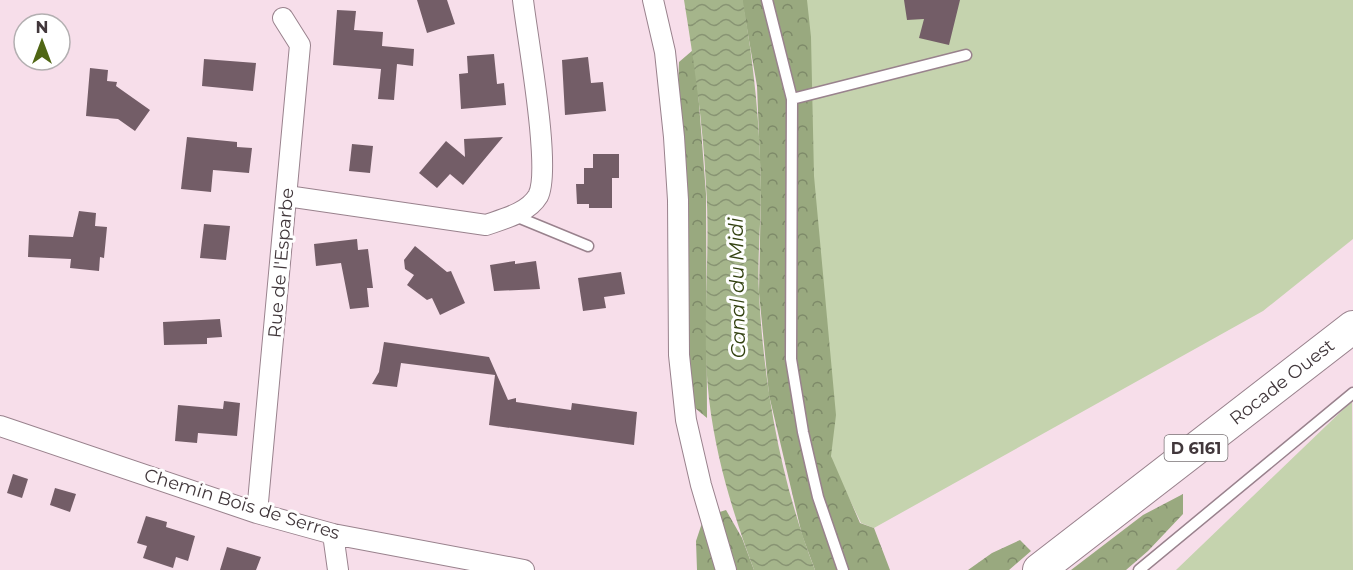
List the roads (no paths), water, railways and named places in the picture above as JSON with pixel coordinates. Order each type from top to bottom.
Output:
[{"type":"main road","name":"Rocade Ouest","points":[[1040,570],[1353,327]]},
{"type":"street","points":[[287,196],[486,225],[515,216],[538,196],[544,160],[523,0]]},
{"type":"street","points":[[653,0],[665,52],[674,137],[678,200],[679,355],[686,420],[701,485],[726,570]]},
{"type":"street","name":"Rue de l'Esparbe","points":[[257,513],[300,45],[283,18]]},
{"type":"street","name":"Chemin Bois de Serres","points":[[0,426],[257,513],[333,534],[524,570]]},
{"type":"street","points":[[333,534],[338,570]]},
{"type":"lane","points":[[767,0],[792,99],[791,358],[803,432],[818,497],[843,570]]},
{"type":"lane","points":[[792,99],[966,55]]},
{"type":"lane","points":[[515,216],[588,246]]},
{"type":"lane","points":[[1138,570],[1353,393]]},
{"type":"water","name":"Canal du Midi","points":[[684,0],[743,0],[758,118],[761,189],[759,281],[765,364],[784,469],[815,570],[754,570],[732,507],[721,464],[712,421],[707,372],[705,162],[698,92]]}]
